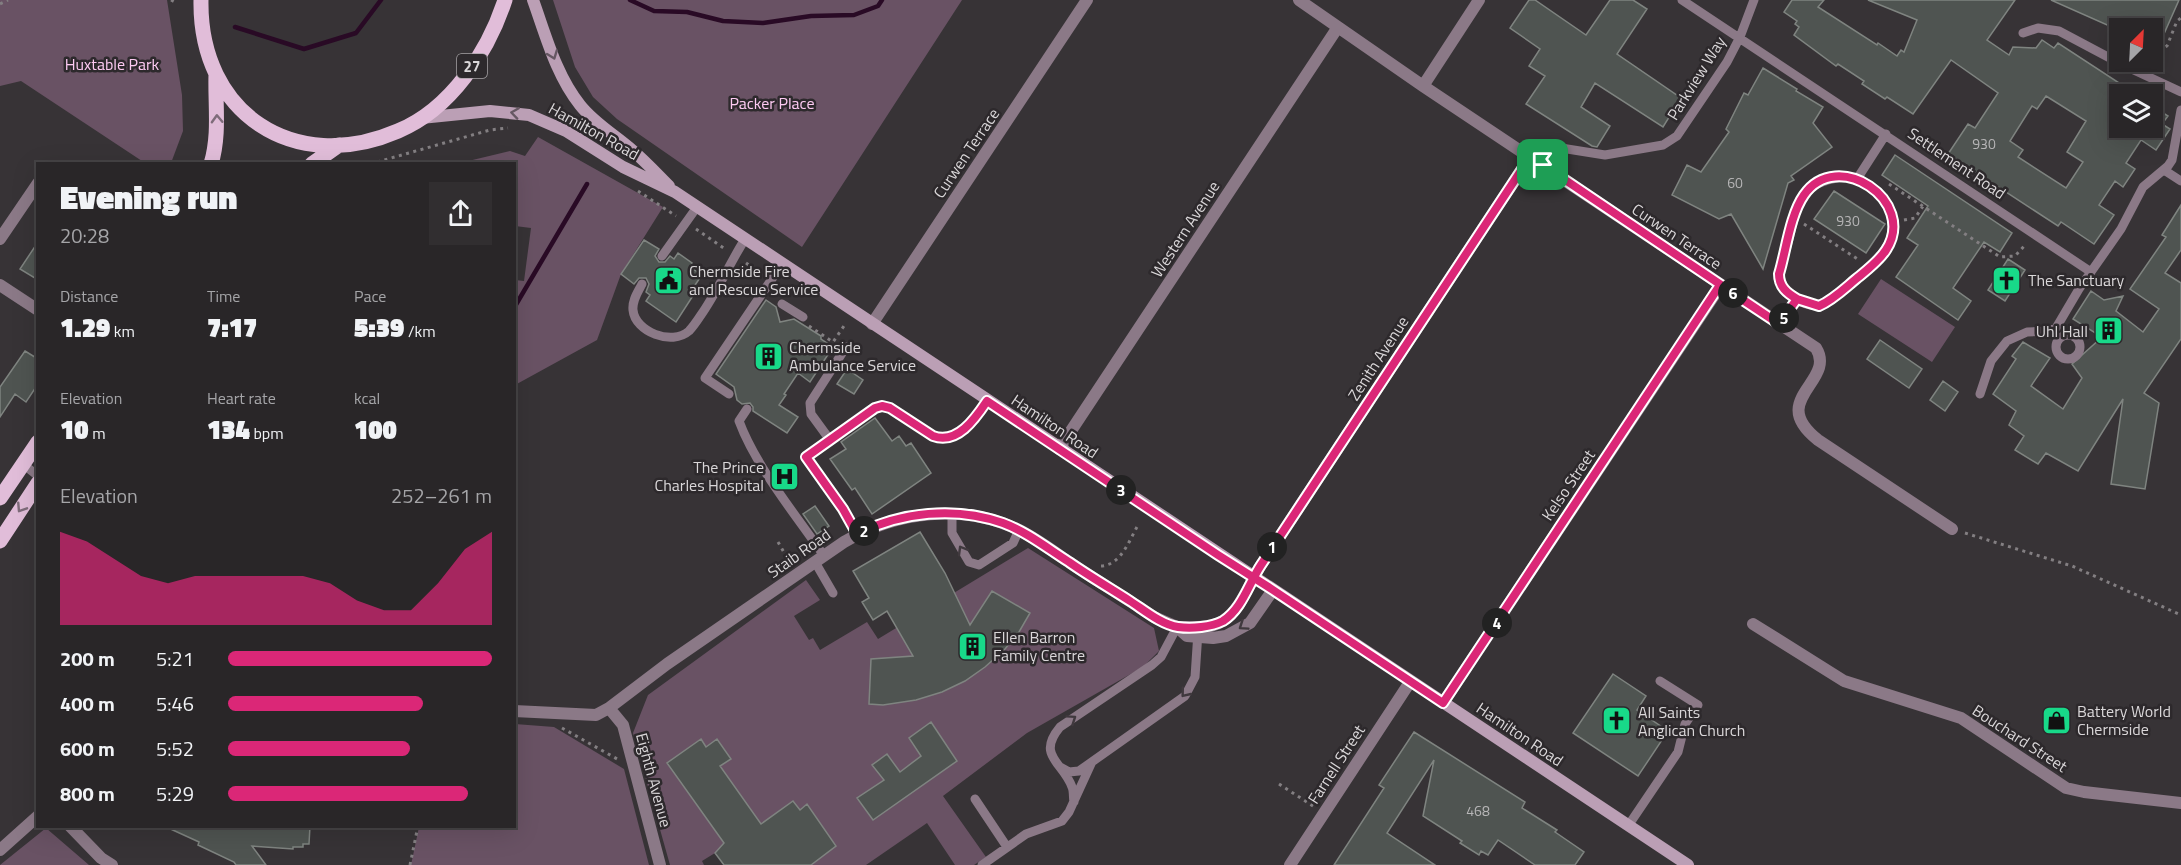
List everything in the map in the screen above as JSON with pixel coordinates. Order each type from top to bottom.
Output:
[{"type":"main road","points":[[201,0],[203,30],[216,73],[241,111],[264,129],[276,135],[309,144],[339,145]]},
{"type":"main road","name":"27","points":[[315,162],[339,145],[397,132],[421,118],[454,88],[475,62],[489,39],[505,0]]},
{"type":"main road","name":"Hamilton Road","points":[[533,0],[555,62],[580,106],[633,151],[675,192]]},
{"type":"main road","points":[[211,162],[217,125],[216,73]]},
{"type":"main road","name":"Hamilton Road","points":[[421,118],[490,111],[529,115],[566,130],[622,167],[675,192],[1688,865]]},
{"type":"main road","points":[[0,498],[36,445]]},
{"type":"main road","points":[[0,541],[36,486]]},
{"type":"street","name":"Curwen Terrace","points":[[872,324],[1087,0]]},
{"type":"street","name":"Curwen Terrace","points":[[1299,0],[1423,86],[1810,344],[1820,355],[1820,367],[1802,394],[1798,411],[1803,427],[1818,440],[1952,529]]},
{"type":"street","points":[[1423,86],[1479,0]]},
{"type":"street","name":"Western Avenue","points":[[1059,448],[1338,27]]},
{"type":"street","name":"Zenith Avenue","points":[[1253,577],[1530,157]]},
{"type":"street","points":[[0,239],[36,186]]},
{"type":"street","points":[[0,285],[36,309]]},
{"type":"street","name":"Kelso Street","points":[[1443,703],[1720,285]]},
{"type":"street","name":"Staib Road","points":[[516,711],[596,715],[857,534],[892,521],[917,515],[952,513],[983,517],[1019,530],[1154,617],[1177,627],[1214,638],[1226,636],[1243,628],[1256,615],[1273,590]]},
{"type":"street","name":"Staib Road","points":[[1198,632],[1230,615],[1242,599],[1253,577]]},
{"type":"street","name":"Bouchard Street","points":[[1753,624],[1844,681],[1961,718],[2067,788],[2181,803]]},
{"type":"street","name":"Farnell Street","points":[[1290,865],[1410,682]]},
{"type":"street","name":"Eighth Avenue","points":[[609,708],[623,725],[660,865]]},
{"type":"street","points":[[0,850],[36,818]]},
{"type":"street","points":[[72,828],[101,858],[112,865]]},
{"type":"lane","name":"Settlement Road","points":[[1683,0],[2091,272]]},
{"type":"lane","name":"Parkview Way","points":[[1543,165],[1553,152],[1561,148],[1605,155],[1669,142],[1677,136],[1712,86],[1740,37],[1754,0]]},
{"type":"lane","points":[[2024,33],[2038,28],[2060,31],[2123,65],[2181,92]]},
{"type":"lane","points":[[1980,394],[1991,361],[2007,341],[2027,332],[2049,331],[2056,328],[2121,229],[2143,187],[2164,170],[2172,160],[2181,110]]},
{"type":"lane","points":[[1857,178],[1886,134]]},
{"type":"lane","points":[[2164,170],[2181,181]]},
{"type":"lane","points":[[1837,177],[1857,178],[1882,196],[1887,204],[1892,221],[1889,244],[1870,267],[1826,303],[1813,305],[1797,299],[1783,288],[1779,280],[1794,217],[1803,197],[1816,183],[1837,177]]},
{"type":"lane","points":[[662,256],[697,207]]},
{"type":"lane","points":[[642,284],[633,307],[637,321],[655,334],[674,338],[688,331],[695,323],[721,284],[745,239]]},
{"type":"lane","points":[[729,394],[705,378],[782,264]]},
{"type":"lane","points":[[1779,324],[1797,299]]},
{"type":"lane","points":[[782,304],[802,319]]},
{"type":"lane","points":[[2056,328],[2062,337]]},
{"type":"lane","points":[[830,440],[811,414],[810,403],[846,347]]},
{"type":"lane","points":[[857,534],[843,509],[806,457],[875,408],[882,406],[890,408],[940,439],[965,429],[987,401]]},
{"type":"lane","points":[[747,409],[739,421],[744,434],[820,559],[833,593]]},
{"type":"lane","points":[[23,464],[36,474]]},
{"type":"lane","points":[[952,513],[952,533],[969,562],[974,565],[979,565],[1013,543],[1019,530]]},
{"type":"lane","points":[[1074,802],[1072,788],[1051,756],[1052,737],[1060,727],[1156,661],[1171,642],[1177,627]]},
{"type":"lane","points":[[1058,766],[1069,772],[1079,771],[1185,696],[1195,677],[1198,632]]},
{"type":"lane","points":[[1628,826],[1678,752],[1685,724],[1698,705],[1660,681]]},
{"type":"lane","points":[[981,865],[1026,834],[1062,821],[1070,812],[1092,762]]},
{"type":"lane","points":[[975,799],[1007,847]]},
{"type":"path","points":[[0,4],[8,0]]},
{"type":"path","points":[[171,0],[175,2]]},
{"type":"path","points":[[2163,48],[2167,46],[2177,21],[2181,18]]},
{"type":"path","points":[[377,162],[490,130],[514,128]]},
{"type":"path","points":[[1863,168],[2000,257],[2015,256],[2023,249],[2032,232]]},
{"type":"path","points":[[633,188],[771,281]]},
{"type":"path","points":[[1892,221],[1915,218],[1923,206]]},
{"type":"path","points":[[1794,217],[1870,267]]},
{"type":"path","points":[[802,319],[833,342],[844,326]]},
{"type":"path","points":[[1087,574],[1092,566],[1109,565],[1117,560],[1138,525]]},
{"type":"path","points":[[1952,529],[2073,566],[2181,615]]},
{"type":"path","points":[[778,542],[798,574]]},
{"type":"path","points":[[534,712],[636,770]]},
{"type":"path","points":[[1279,784],[1324,813]]},
{"type":"path","points":[[410,865],[418,828]]},
{"type":"green space","name":"Huxtable Park","points":[[0,0],[167,0],[182,95],[183,131],[171,162],[143,162],[21,81],[0,86]]},
{"type":"green space","name":"Packer Place","points":[[553,0],[962,0],[802,247],[617,119],[593,97],[575,67]]},
{"type":"green space","points":[[538,137],[663,207],[621,274],[597,340],[516,384],[516,280],[524,281],[531,228],[516,226],[516,162],[464,162],[510,151],[525,156]]},
{"type":"green space","points":[[1881,279],[1955,327],[1932,362],[1858,314]]},
{"type":"green space","points":[[1028,548],[1154,628],[1159,651],[1143,667],[1027,733],[943,796],[986,857],[974,865],[955,865],[927,823],[866,865],[724,865],[715,853],[702,861],[704,865],[670,865],[633,733],[648,695],[806,580],[820,600],[794,616],[809,640],[813,638],[820,650],[867,622],[878,639]]},
{"type":"green space","points":[[516,724],[554,727],[624,769],[649,865],[411,865],[419,828],[516,828]]},
{"type":"green space","points":[[46,828],[89,865],[0,865]]},
{"type":"building","points":[[1529,0],[1535,0],[1586,35],[1610,0],[1633,0],[1647,9],[1617,54],[1681,98],[1663,127],[1595,83],[1581,107],[1610,126],[1597,147],[1526,104],[1545,76],[1529,66],[1540,49],[1510,28]]},
{"type":"building","points":[[1792,0],[1824,0],[1818,7],[1897,56],[1901,50],[1904,52],[1917,20],[1868,0],[2015,0],[1987,40],[2009,55],[2013,47],[2036,48],[2042,40],[2054,48],[2058,43],[2121,84],[2109,84],[2109,138],[2163,138],[2163,125],[2170,129],[2156,150],[2141,140],[2126,163],[2135,169],[2123,187],[2115,181],[2099,205],[2114,215],[2094,244],[2061,222],[2058,226],[1948,154],[1968,124],[1975,128],[1998,93],[1951,60],[1913,114],[1862,84],[1864,81],[1838,64],[1836,66],[1794,35],[1799,27],[1795,24],[1797,21],[1784,12]],"holes":[[[2046,96],[2086,121],[2067,152],[2083,162],[2066,188],[2018,157],[2023,150],[2010,141],[2032,106],[2037,109]]]},
{"type":"building","points":[[2051,0],[2179,0],[2163,36],[2163,18],[2109,18],[2109,26]]},
{"type":"building","points":[[1763,68],[1823,107],[1813,123],[1832,147],[1791,176],[1794,180],[1788,183],[1763,269],[1731,214],[1719,219],[1672,195],[1687,165],[1701,172],[1729,132],[1726,129],[1744,93],[1748,95]]},
{"type":"building","points":[[2163,113],[2168,116],[2163,123]]},
{"type":"building","points":[[1895,155],[2012,233],[2000,252],[1984,242],[1953,288],[1971,301],[1958,320],[1896,277],[1918,245],[1907,238],[1928,206],[1882,175]]},
{"type":"building","points":[[1834,191],[1885,224],[1866,253],[1814,219]]},
{"type":"building","points":[[2181,205],[2181,250],[2165,273],[2181,283],[2181,339],[2144,393],[2159,403],[2145,489],[2111,484],[2123,399],[2078,471],[2046,453],[2038,464],[2015,450],[2024,436],[2009,425],[2016,411],[1993,394],[2016,359],[2012,356],[2023,342],[2050,358],[2031,386],[2063,409],[2082,378],[2072,364],[2102,337],[2073,319],[2091,291],[2104,300],[2123,296],[2116,311],[2143,332],[2159,309],[2130,289],[2166,237],[2162,235]]},
{"type":"building","name":"Chermside Fire and Rescue Service","points":[[644,240],[659,249],[655,256],[659,262],[665,262],[670,256],[674,259],[678,253],[692,263],[690,267],[702,275],[693,288],[696,291],[676,322],[646,301],[650,295],[646,292],[649,284],[646,278],[639,278],[634,284],[621,274]]},
{"type":"building","points":[[36,245],[36,279],[20,269]]},
{"type":"building","name":"The Sanctuary","points":[[2008,259],[2025,270],[2005,301],[1988,290]]},
{"type":"building","name":"Chermside Ambulance Service","points":[[766,300],[776,307],[780,322],[794,319],[821,336],[821,339],[833,347],[810,382],[798,373],[784,394],[786,395],[779,405],[798,417],[787,433],[753,411],[750,403],[742,404],[737,400],[734,387],[716,374]]},
{"type":"building","points":[[1880,340],[1922,369],[1909,388],[1867,359]]},
{"type":"building","points":[[25,351],[36,358],[36,387],[26,402],[15,394],[0,417],[0,387]]},
{"type":"building","points":[[847,369],[863,380],[854,394],[837,384]]},
{"type":"building","points":[[1943,381],[1958,392],[1945,411],[1930,400]]},
{"type":"building","points":[[875,418],[892,441],[899,436],[906,446],[911,443],[931,473],[872,514],[855,488],[852,490],[830,459],[846,449],[841,442]]},
{"type":"building","points":[[815,506],[829,526],[817,534],[803,514]]},
{"type":"building","points":[[920,532],[945,573],[970,625],[992,591],[1030,613],[1019,632],[1005,649],[965,681],[942,692],[916,700],[883,705],[869,704],[871,659],[913,656],[887,611],[873,620],[862,602],[869,598],[853,571]]},
{"type":"building","name":"All Saints Anglican Church","points":[[1613,674],[1646,696],[1637,710],[1668,731],[1638,776],[1573,733]]},
{"type":"building","points":[[931,722],[957,761],[873,820],[857,798],[884,780],[872,765],[887,754],[900,772],[921,756],[909,738]]},
{"type":"building","points":[[1414,732],[1525,802],[1522,808],[1557,830],[1555,832],[1584,852],[1575,865],[1535,865],[1498,840],[1488,855],[1481,851],[1479,855],[1423,816],[1434,760],[1387,833],[1435,865],[1334,865],[1384,788],[1379,785]]},
{"type":"building","points":[[701,739],[706,747],[717,739],[731,759],[720,766],[761,824],[793,801],[800,810],[807,804],[836,846],[811,865],[724,865],[715,853],[724,843],[667,763]]},
{"type":"building","points":[[168,828],[310,828],[309,844],[303,844],[303,847],[293,847],[293,849],[252,846],[266,865],[236,865],[198,845],[199,842]]},
{"type":"waterway","points":[[235,27],[304,49],[356,33],[381,0]]},
{"type":"waterway","points":[[630,0],[654,11],[687,12],[723,21],[763,23],[811,16],[854,15],[878,6],[882,0]]},
{"type":"waterway","points":[[516,305],[587,184]]},
{"type":"place","name":"Chermside Fire and Rescue Service","points":[[668,280]]},
{"type":"place","name":"The Sanctuary","points":[[2007,280]]},
{"type":"place","name":"Uhl Hall","points":[[2109,331]]},
{"type":"place","name":"Chermside Ambulance Service","points":[[768,356]]},
{"type":"place","name":"The Prince Charles Hospital","points":[[785,476]]},
{"type":"place","name":"Ellen Barron Family Centre","points":[[972,646]]},
{"type":"place","name":"Battery World Chermside","points":[[2056,720]]},
{"type":"place","name":"All Saints Anglican Church","points":[[1617,721]]},
{"type":"route","points":[[1543,165],[1530,157],[1253,577],[1237,608],[1222,621],[1211,626],[1177,627],[1154,617],[1033,537],[1003,523],[983,517],[952,513],[917,515],[892,521],[857,534],[843,509],[806,457],[875,408],[882,406],[890,408],[940,439],[965,429],[987,401],[1218,555],[1253,577],[1273,590],[1443,703],[1720,285],[1779,324],[1797,299],[1819,306],[1838,294],[1886,251],[1891,238],[1890,212],[1882,196],[1876,190],[1857,178],[1837,177],[1816,183],[1798,205],[1779,274],[1780,284],[1797,299],[1779,324],[1543,165]]}]
